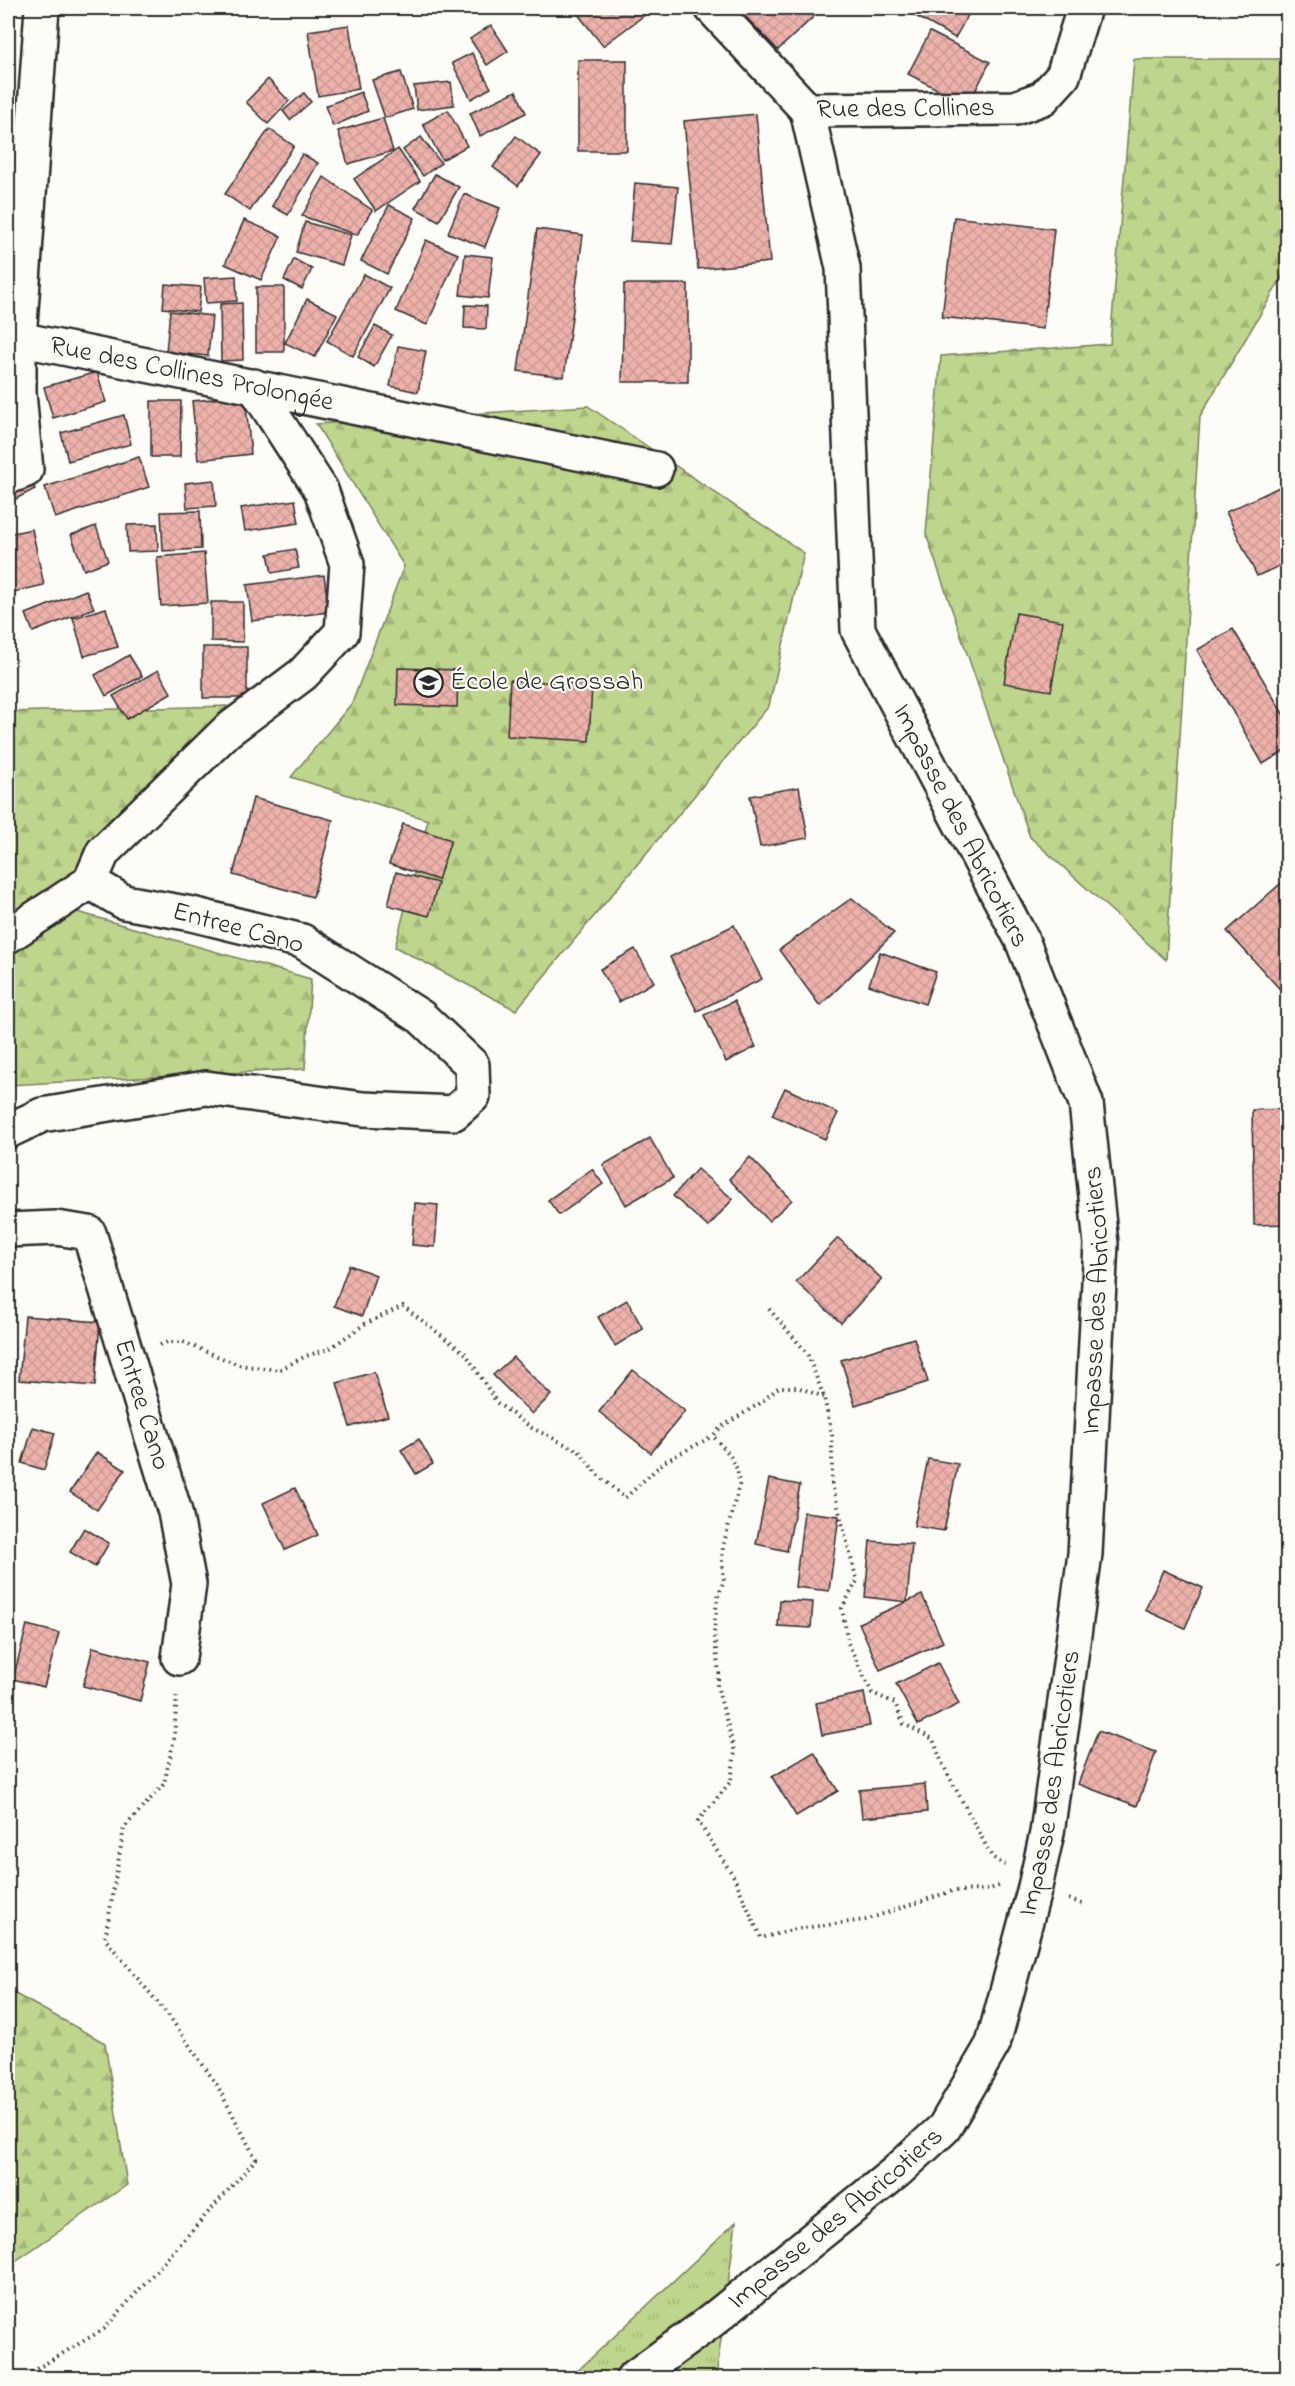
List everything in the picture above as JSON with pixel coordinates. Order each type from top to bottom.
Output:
[{"type":"street","name":"Rue des Collines Prolongée","points":[[42,8],[13,339],[255,386],[656,469]]},
{"type":"street","name":"Rue des Collines","points":[[711,8],[807,110],[1015,108],[1043,98],[1063,76],[1084,8]]},
{"type":"street","name":"Impasse des Abricotiers","points":[[633,2379],[802,2249],[896,2172],[944,2128],[993,2044],[1047,1833],[1085,1554],[1101,1244],[1086,1103],[1022,940],[858,630],[843,268],[807,110]]},
{"type":"street","points":[[8,477],[26,470],[13,339]]},
{"type":"street","points":[[8,936],[90,882],[103,852],[227,731],[303,674],[342,632],[347,564],[325,501],[321,490],[255,386]]},
{"type":"street","name":"Entree Cano","points":[[8,1131],[42,1114],[207,1088],[363,1109],[454,1113],[472,1096],[472,1065],[421,1017],[302,941],[192,914],[124,902],[90,882]]},
{"type":"street","name":"Entree Cano","points":[[8,1230],[56,1228],[89,1233],[175,1512],[189,1584],[179,1658]]},
{"type":"path","points":[[126,1359],[167,1342],[183,1342],[239,1365],[279,1370],[306,1356],[328,1349],[365,1324],[403,1306],[466,1354],[497,1403],[532,1428],[579,1451],[598,1475],[625,1498],[664,1462],[713,1436],[721,1427],[759,1404],[779,1387],[797,1387],[824,1396]]},
{"type":"path","points":[[769,1309],[807,1353],[824,1396],[832,1435],[832,1484],[857,1581],[842,1608],[848,1642],[873,1693],[895,1703],[904,1725],[933,1739],[992,1857],[1035,1887]]},
{"type":"path","points":[[713,1436],[729,1454],[737,1469],[739,1485],[723,1547],[724,1580],[717,1599],[714,1634],[719,1673],[717,1686],[735,1752],[731,1781],[698,1821],[734,1877],[761,1938],[796,1929],[865,1920],[952,1891],[987,1890],[1005,1884],[1035,1887],[1085,1905]]},
{"type":"path","points":[[21,2379],[104,2330],[256,2159],[217,2085],[169,2016],[105,1939],[124,1828],[164,1784],[174,1739],[179,1658]]},
{"type":"path","points":[[1276,2264],[1287,2278]]},
{"type":"green space","points":[[1134,59],[1287,59],[1287,269],[1200,416],[1166,960],[1030,837],[926,534],[941,356],[1110,344]]},
{"type":"green space","points":[[588,406],[804,553],[769,706],[516,1010],[395,947],[428,820],[291,777],[352,703],[404,566],[316,424]]},
{"type":"green space","points":[[227,706],[50,904],[311,979],[305,1069],[8,1085],[8,712]]},
{"type":"green space","points":[[8,1990],[105,2043],[127,2185],[8,2266]]},
{"type":"green space","points":[[736,2222],[716,2378],[570,2378]]},
{"type":"building","points":[[573,8],[654,8],[603,46]]},
{"type":"building","points":[[737,8],[823,8],[778,50]]},
{"type":"building","points":[[914,8],[972,8],[955,38],[910,13]]},
{"type":"building","points":[[349,25],[359,89],[318,96],[308,31]]},
{"type":"building","points":[[491,25],[508,51],[487,65],[470,39]]},
{"type":"building","points":[[930,32],[990,62],[968,105],[908,74]]},
{"type":"building","points":[[472,53],[491,88],[471,99],[452,63]]},
{"type":"building","points":[[578,60],[627,60],[627,151],[578,151]]},
{"type":"building","points":[[401,72],[413,109],[385,118],[372,80]]},
{"type":"building","points":[[268,79],[289,101],[268,124],[246,102]]},
{"type":"building","points":[[451,82],[454,105],[417,110],[414,86]]},
{"type":"building","points":[[516,91],[526,113],[480,136],[470,113]]},
{"type":"building","points":[[361,92],[368,111],[333,126],[325,106]]},
{"type":"building","points":[[304,93],[311,102],[290,120],[283,111]]},
{"type":"building","points":[[448,110],[467,146],[442,160],[423,124]]},
{"type":"building","points":[[756,114],[770,262],[698,269],[684,121]]},
{"type":"building","points":[[383,118],[393,151],[348,164],[338,131]]},
{"type":"building","points":[[269,129],[294,146],[250,211],[225,194]]},
{"type":"building","points":[[516,136],[541,155],[518,186],[493,167]]},
{"type":"building","points":[[421,137],[441,163],[423,176],[403,150]]},
{"type":"building","points":[[398,149],[420,181],[376,211],[354,179]]},
{"type":"building","points":[[302,154],[318,163],[288,215],[272,206]]},
{"type":"building","points":[[435,174],[459,187],[439,221],[415,208]]},
{"type":"building","points":[[324,177],[372,210],[357,235],[302,216]]},
{"type":"building","points":[[635,183],[678,187],[672,244],[630,241]]},
{"type":"building","points":[[464,194],[500,208],[485,247],[448,233]]},
{"type":"building","points":[[389,205],[415,218],[387,274],[361,261]]},
{"type":"building","points":[[954,217],[1054,229],[1043,329],[942,317]]},
{"type":"building","points":[[244,220],[281,236],[261,280],[225,264]]},
{"type":"building","points":[[305,222],[351,235],[342,265],[296,252]]},
{"type":"building","points":[[537,229],[583,235],[564,377],[518,371]]},
{"type":"building","points":[[426,240],[458,254],[427,325],[396,311]]},
{"type":"building","points":[[465,254],[493,257],[488,298],[460,295]]},
{"type":"building","points":[[294,259],[312,269],[302,289],[284,280]]},
{"type":"building","points":[[364,274],[390,288],[353,356],[327,341]]},
{"type":"building","points":[[236,276],[237,301],[206,303],[204,278]]},
{"type":"building","points":[[165,284],[201,287],[198,312],[163,308]]},
{"type":"building","points":[[624,284],[688,284],[688,382],[622,382]]},
{"type":"building","points":[[256,287],[284,287],[284,352],[256,352]]},
{"type":"building","points":[[307,299],[337,314],[315,357],[285,343]]},
{"type":"building","points":[[242,303],[243,360],[221,361],[220,304]]},
{"type":"building","points":[[465,305],[487,306],[486,329],[464,328]]},
{"type":"building","points":[[170,311],[212,316],[208,356],[166,352]]},
{"type":"building","points":[[375,326],[392,335],[374,367],[358,357]]},
{"type":"building","points":[[398,346],[426,351],[418,392],[390,386]]},
{"type":"building","points":[[97,372],[106,402],[53,418],[44,387]]},
{"type":"building","points":[[245,396],[251,454],[198,460],[192,401]]},
{"type":"building","points":[[151,401],[181,401],[180,457],[151,457]]},
{"type":"building","points":[[124,415],[131,444],[68,461],[61,433]]},
{"type":"building","points":[[139,457],[149,487],[55,518],[45,487]]},
{"type":"building","points":[[28,475],[35,489],[8,503],[8,485]]},
{"type":"building","points":[[214,480],[216,506],[187,508],[185,483]]},
{"type":"building","points":[[1288,483],[1288,562],[1257,576],[1226,512]]},
{"type":"building","points":[[295,500],[299,523],[245,531],[241,508]]},
{"type":"building","points":[[200,511],[201,549],[163,551],[161,512]]},
{"type":"building","points":[[157,524],[158,551],[128,552],[127,525]]},
{"type":"building","points":[[96,526],[108,561],[84,570],[71,535]]},
{"type":"building","points":[[32,529],[44,585],[9,593],[8,534]]},
{"type":"building","points":[[295,549],[299,568],[272,573],[268,554]]},
{"type":"building","points":[[204,553],[208,603],[161,606],[157,557]]},
{"type":"building","points":[[324,575],[329,612],[252,621],[247,585]]},
{"type":"building","points":[[86,590],[94,608],[33,632],[26,614]]},
{"type":"building","points":[[211,602],[243,602],[243,642],[211,641]]},
{"type":"building","points":[[106,608],[118,647],[84,656],[73,618]]},
{"type":"building","points":[[1016,613],[1063,621],[1051,691],[1004,683]]},
{"type":"building","points":[[1233,629],[1288,722],[1288,749],[1263,764],[1197,650]]},
{"type":"building","points":[[203,647],[247,647],[247,698],[203,698]]},
{"type":"building","points":[[129,655],[142,676],[106,696],[95,675]]},
{"type":"building","points":[[398,668],[458,670],[457,707],[397,705]]},
{"type":"building","points":[[158,670],[171,693],[127,719],[113,696]]},
{"type":"building","points":[[510,680],[592,685],[589,741],[507,736]]},
{"type":"building","points":[[799,787],[808,838],[760,847],[750,796]]},
{"type":"building","points":[[253,798],[333,820],[313,897],[233,875]]},
{"type":"building","points":[[403,824],[451,840],[438,880],[389,864]]},
{"type":"building","points":[[396,872],[438,883],[429,916],[388,905]]},
{"type":"building","points":[[1288,877],[1288,998],[1227,931]]},
{"type":"building","points":[[852,898],[894,933],[820,1006],[779,950]]},
{"type":"building","points":[[734,925],[762,979],[697,1011],[670,957]]},
{"type":"building","points":[[635,949],[654,982],[619,1002],[600,969]]},
{"type":"building","points":[[880,952],[936,972],[925,1004],[869,985]]},
{"type":"building","points":[[734,1001],[756,1047],[726,1062],[704,1015]]},
{"type":"building","points":[[785,1088],[838,1113],[825,1139],[772,1115]]},
{"type":"building","points":[[1288,1109],[1288,1224],[1254,1225],[1252,1110]]},
{"type":"building","points":[[650,1138],[673,1178],[626,1205],[603,1165]]},
{"type":"building","points":[[750,1157],[792,1200],[769,1221],[729,1179]]},
{"type":"building","points":[[592,1169],[603,1184],[559,1215],[548,1200]]},
{"type":"building","points":[[697,1169],[733,1199],[708,1227],[673,1196]]},
{"type":"building","points":[[415,1203],[438,1205],[435,1247],[412,1245]]},
{"type":"building","points":[[838,1238],[882,1279],[841,1323],[796,1282]]},
{"type":"building","points":[[349,1265],[376,1275],[362,1316],[334,1306]]},
{"type":"building","points":[[627,1300],[643,1329],[615,1346],[598,1317]]},
{"type":"building","points":[[25,1316],[100,1322],[95,1386],[19,1380]]},
{"type":"building","points":[[914,1338],[928,1382],[855,1405],[841,1360]]},
{"type":"building","points":[[513,1357],[551,1395],[532,1414],[493,1375]]},
{"type":"building","points":[[633,1370],[685,1411],[651,1453],[599,1412]]},
{"type":"building","points":[[374,1372],[388,1416],[350,1427],[337,1383]]},
{"type":"building","points":[[33,1427],[55,1433],[44,1470],[22,1463]]},
{"type":"building","points":[[419,1439],[433,1464],[416,1474],[401,1450]]},
{"type":"building","points":[[97,1452],[125,1470],[97,1510],[70,1492]]},
{"type":"building","points":[[928,1459],[958,1464],[944,1531],[914,1526]]},
{"type":"building","points":[[769,1479],[800,1485],[787,1551],[756,1544]]},
{"type":"building","points":[[295,1488],[318,1535],[285,1550],[263,1503]]},
{"type":"building","points":[[804,1512],[839,1516],[829,1591],[795,1587]]},
{"type":"building","points":[[84,1528],[109,1543],[95,1567],[70,1552]]},
{"type":"building","points":[[870,1541],[912,1544],[907,1602],[865,1597]]},
{"type":"building","points":[[1163,1570],[1203,1588],[1185,1628],[1145,1610]]},
{"type":"building","points":[[922,1595],[943,1642],[880,1670],[859,1623]]},
{"type":"building","points":[[780,1600],[813,1602],[811,1628],[778,1626]]},
{"type":"building","points":[[27,1625],[59,1633],[44,1687],[13,1679]]},
{"type":"building","points":[[93,1647],[150,1662],[140,1701],[83,1686]]},
{"type":"building","points":[[938,1663],[959,1704],[918,1725],[896,1684]]},
{"type":"building","points":[[864,1693],[870,1726],[822,1735],[816,1703]]},
{"type":"building","points":[[1098,1731],[1156,1752],[1137,1806],[1078,1784]]},
{"type":"building","points":[[814,1752],[838,1791],[796,1816],[772,1777]]},
{"type":"building","points":[[925,1784],[927,1812],[862,1818],[859,1790]]},
{"type":"place","name":"École de Grossah","points":[[429,682]]}]
